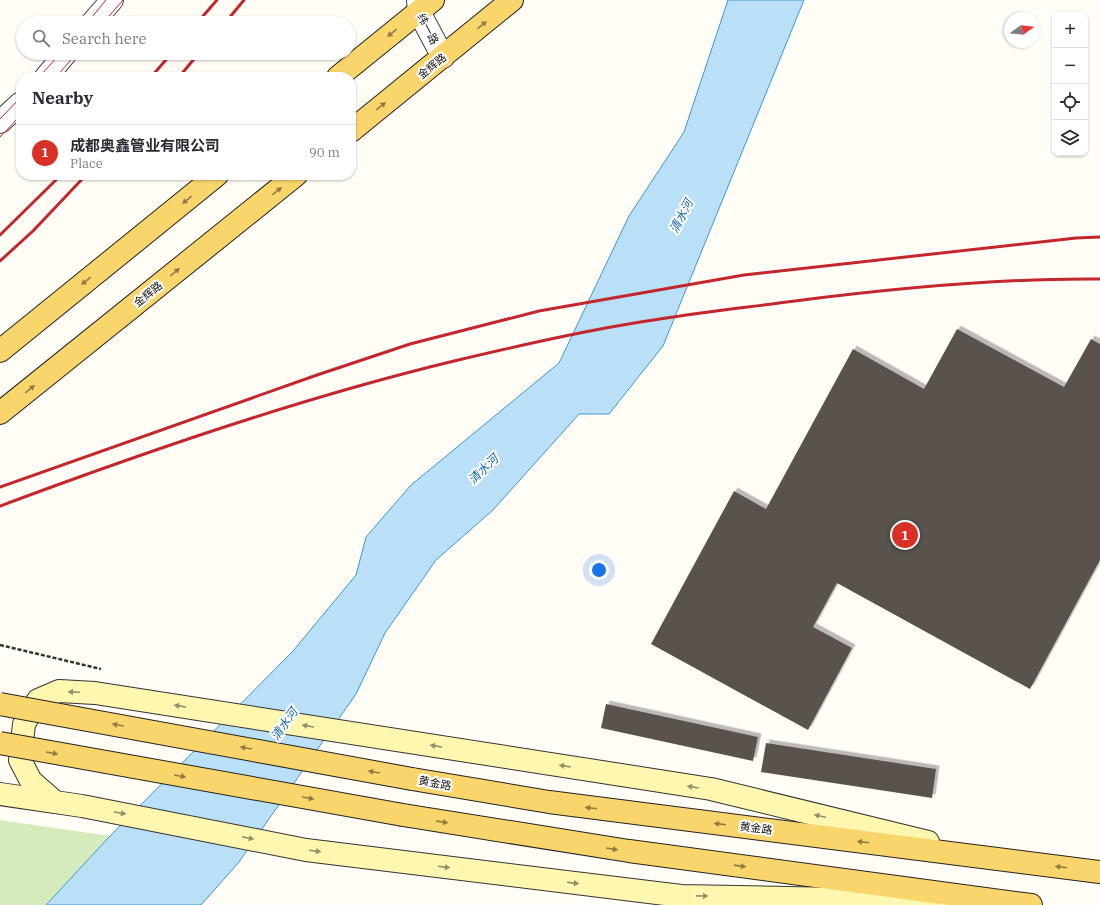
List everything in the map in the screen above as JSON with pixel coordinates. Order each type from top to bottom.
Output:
[{"type":"main road","name":"金辉路","points":[[356,127],[512,0]]},
{"type":"main road","points":[[344,72],[423,4]]},
{"type":"main road","points":[[0,350],[211,180]]},
{"type":"main road","name":"金辉路","points":[[0,413],[290,180]]},
{"type":"main road","points":[[55,802],[31,781],[20,760],[24,724],[38,700],[58,691],[95,693],[711,789],[994,858]]},
{"type":"main road","name":"黄金路","points":[[0,704],[549,802],[1100,872]]},
{"type":"main road","points":[[0,743],[403,815],[629,851],[1031,905]]},
{"type":"main road","points":[[0,794],[82,806],[306,850],[681,896],[757,901],[804,902],[1008,902]]},
{"type":"street","points":[[98,16],[112,0]]},
{"type":"street","name":"纬一路","points":[[423,4],[442,57]]},
{"type":"street","points":[[50,72],[60,60]]},
{"type":"street","points":[[0,122],[16,108]]},
{"type":"path","points":[[0,646],[108,671]]},
{"type":"green space","points":[[0,820],[110,836],[46,905],[0,905]]},
{"type":"water","name":"清水河","points":[[728,0],[804,0],[663,346],[609,414],[579,414],[493,510],[436,560],[385,633],[356,694],[239,862],[201,905],[46,905],[110,836],[293,651],[356,575],[366,537],[411,485],[559,363],[629,216],[684,132]]},
{"type":"building","points":[[957,329],[1064,387],[1091,339],[1100,344],[1100,560],[1030,689],[837,583],[813,627],[852,648],[808,730],[651,644],[734,491],[766,509],[853,349],[924,389]]},
{"type":"building","points":[[606,704],[758,737],[753,761],[601,728]]},
{"type":"building","points":[[766,743],[936,769],[932,798],[761,772]]},
{"type":"tram line","points":[[93,16],[106,0]]},
{"type":"tram line","points":[[109,16],[123,0]]},
{"type":"tram line","points":[[44,72],[55,60]]},
{"type":"tram line","points":[[60,72],[71,60]]},
{"type":"tram line","points":[[0,119],[16,102]]},
{"type":"tram line","points":[[0,137],[16,120]]},
{"type":"railway","points":[[203,16],[217,0]]},
{"type":"railway","points":[[231,16],[244,0]]},
{"type":"railway","points":[[155,72],[166,60]]},
{"type":"railway","points":[[183,72],[193,60]]},
{"type":"railway","points":[[0,235],[56,180]]},
{"type":"railway","points":[[0,261],[33,231],[81,180]]},
{"type":"railway","points":[[0,487],[317,375],[410,344],[539,311],[744,275],[1076,238],[1100,237]]},
{"type":"railway","points":[[0,506],[112,465],[282,409],[454,361],[557,338],[677,316],[871,292],[985,282],[1100,279]]},
{"type":"place","name":"成都奥鑫管业有限公司","points":[[905,535]]}]
